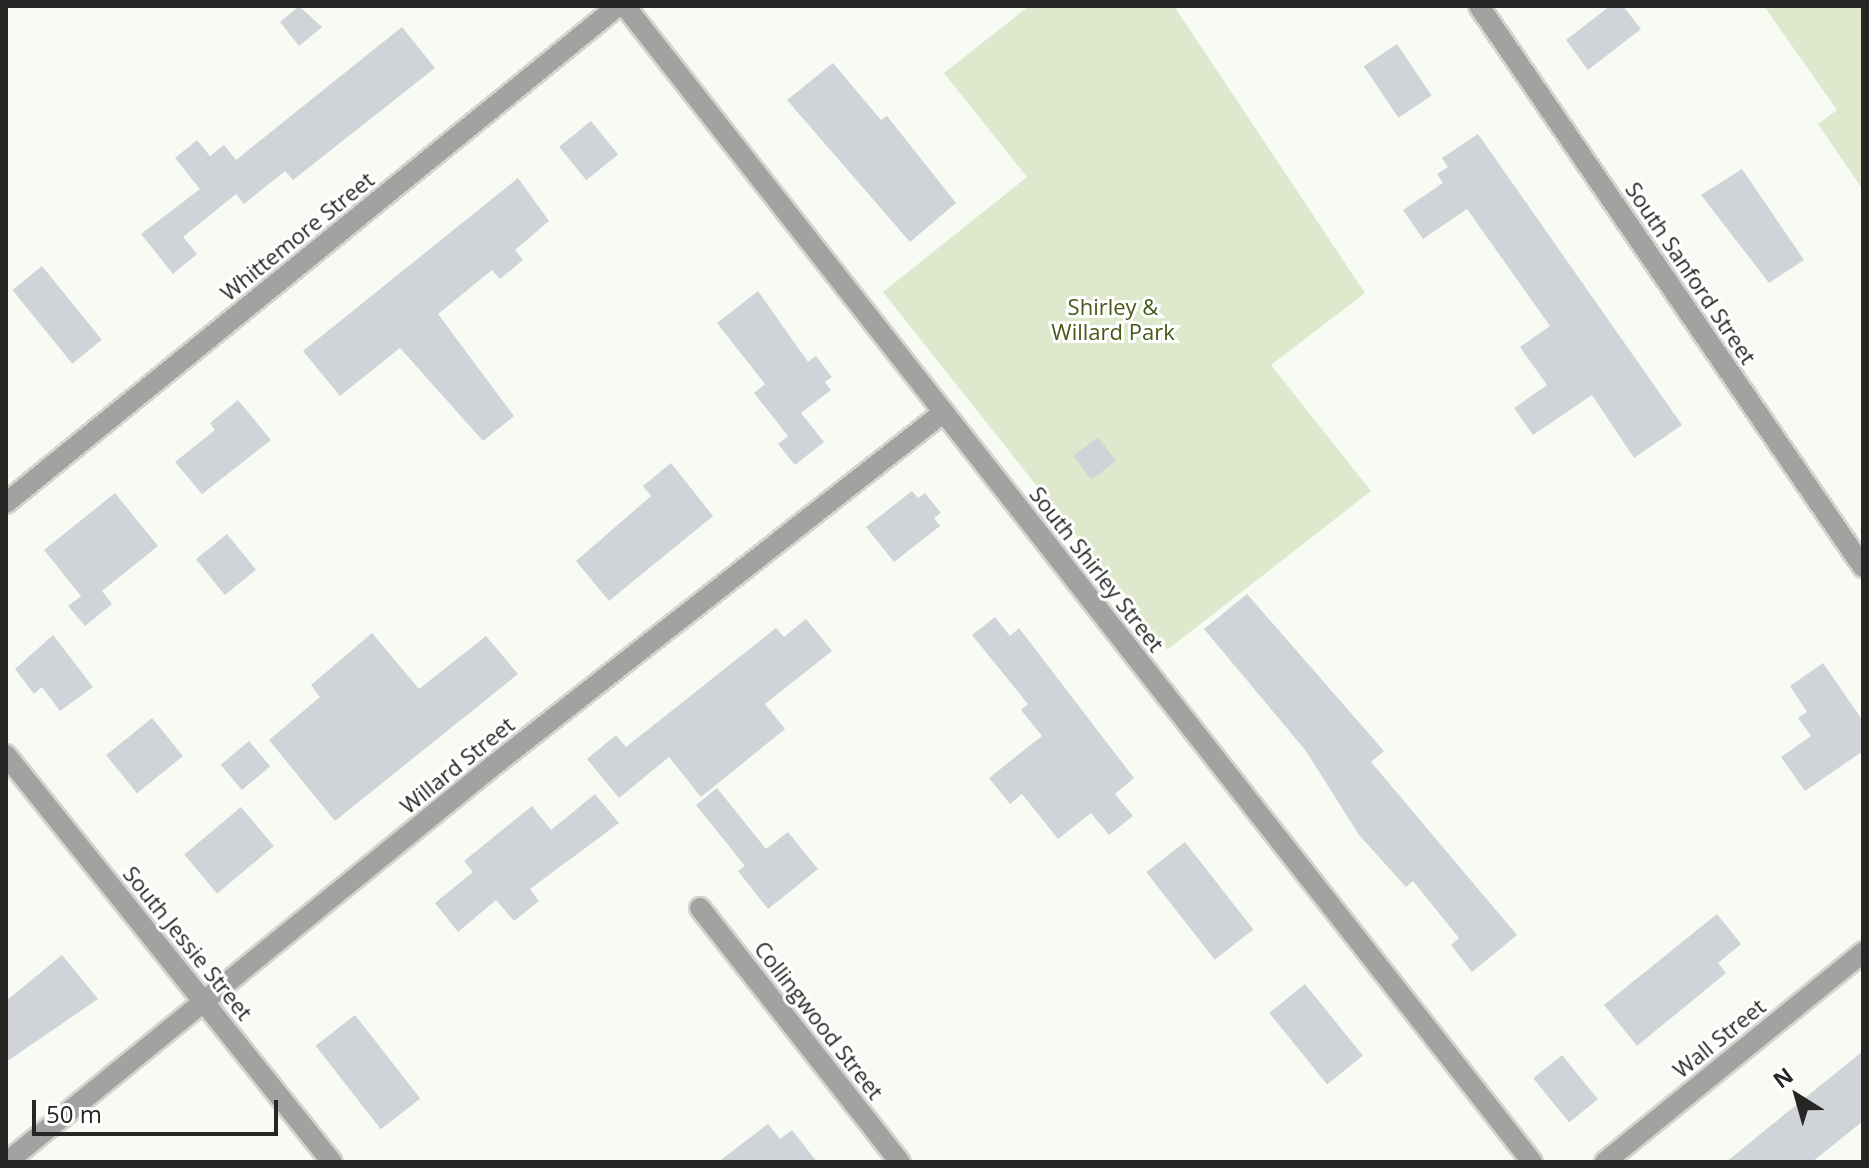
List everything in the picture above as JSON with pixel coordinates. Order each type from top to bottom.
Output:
[{"type":"street","name":"Whittemore Street","points":[[6,503],[618,6]]},
{"type":"street","name":"South Shirley Street","points":[[625,6],[1532,1162]]},
{"type":"street","name":"South Sanford Street","points":[[1479,6],[1863,567]]},
{"type":"street","name":"Willard Street","points":[[7,1162],[944,412]]},
{"type":"street","name":"South Jessie Street","points":[[6,755],[332,1162]]},
{"type":"street","name":"Collingwood Street","points":[[700,908],[900,1162]]},
{"type":"street","name":"Wall Street","points":[[1605,1162],[1863,952]]},
{"type":"green space","name":"Shirley & Willard Park","points":[[1029,6],[1174,6],[1365,293],[1271,365],[1371,491],[1167,650],[883,292],[1027,177],[944,73]]},
{"type":"green space","points":[[1764,6],[1863,6],[1863,190],[1818,124],[1837,110]]},
{"type":"building","points":[[299,6],[322,27],[299,46],[280,22]]},
{"type":"building","points":[[1610,6],[1623,6],[1641,29],[1588,70],[1566,40]]},
{"type":"building","points":[[402,27],[435,68],[293,180],[285,171],[244,204],[236,194],[183,237],[197,254],[173,274],[141,234],[200,189],[175,158],[197,140],[210,156],[224,145],[236,160]]},
{"type":"building","points":[[1397,44],[1432,95],[1399,118],[1364,66]]},
{"type":"building","points":[[833,63],[881,120],[887,116],[956,203],[910,242],[787,100]]},
{"type":"building","points":[[591,121],[618,154],[586,180],[559,147]]},
{"type":"building","points":[[1478,134],[1682,425],[1634,458],[1592,395],[1533,435],[1514,408],[1547,385],[1520,347],[1550,326],[1467,209],[1423,239],[1403,210],[1443,183],[1437,174],[1448,167],[1442,158]]},
{"type":"building","points":[[1742,169],[1804,260],[1769,283],[1701,195]]},
{"type":"building","points":[[518,178],[549,221],[515,250],[523,260],[500,279],[492,270],[438,314],[514,416],[483,441],[400,348],[340,396],[303,351]]},
{"type":"building","points":[[42,266],[102,340],[72,364],[12,290]]},
{"type":"building","points":[[758,291],[808,362],[816,356],[832,377],[825,382],[831,390],[801,413],[824,442],[795,465],[778,444],[788,436],[754,393],[765,384],[717,323]]},
{"type":"building","points":[[238,400],[271,440],[202,494],[175,462],[215,430],[210,423]]},
{"type":"building","points":[[1098,437],[1116,461],[1091,480],[1073,456]]},
{"type":"building","points":[[671,463],[713,516],[609,601],[576,561],[651,496],[643,486]]},
{"type":"building","points":[[912,491],[918,498],[925,493],[941,513],[934,518],[940,526],[894,562],[866,527]]},
{"type":"building","points":[[115,493],[158,546],[102,591],[112,604],[85,626],[68,606],[81,596],[44,550]]},
{"type":"building","points":[[227,534],[256,570],[225,595],[196,559]]},
{"type":"building","points":[[1247,594],[1384,751],[1371,762],[1517,935],[1472,972],[1451,945],[1459,938],[1413,881],[1406,887],[1359,835],[1306,751],[1204,629]]},
{"type":"building","points":[[995,617],[1010,636],[1019,628],[1134,778],[1115,794],[1133,816],[1109,835],[1091,813],[1058,839],[1022,794],[1010,804],[989,778],[1042,736],[1021,710],[1028,704],[972,635]]},
{"type":"building","points":[[806,619],[832,651],[765,704],[785,729],[701,797],[669,757],[619,798],[587,759],[616,735],[626,747],[776,628],[784,637]]},
{"type":"building","points":[[372,633],[419,689],[486,636],[518,674],[335,821],[269,740],[320,697],[311,685]]},
{"type":"building","points":[[53,635],[93,687],[60,711],[42,687],[34,694],[15,669]]},
{"type":"building","points":[[1823,663],[1863,721],[1863,751],[1805,791],[1781,757],[1811,736],[1798,718],[1807,712],[1790,686]]},
{"type":"building","points":[[152,718],[183,756],[137,793],[106,755]]},
{"type":"building","points":[[249,741],[270,766],[242,790],[221,765]]},
{"type":"building","points":[[717,788],[766,849],[788,832],[818,869],[768,909],[738,871],[745,866],[696,805]]},
{"type":"building","points":[[595,794],[619,823],[530,889],[539,901],[514,921],[496,900],[458,932],[435,903],[473,872],[464,861],[532,806],[551,830]]},
{"type":"building","points":[[241,807],[274,846],[217,894],[184,855]]},
{"type":"building","points":[[1185,842],[1253,929],[1215,960],[1146,872]]},
{"type":"building","points":[[1717,914],[1741,944],[1718,963],[1726,973],[1637,1046],[1604,1005]]},
{"type":"building","points":[[62,955],[98,999],[6,1062],[6,1001]]},
{"type":"building","points":[[1305,984],[1363,1055],[1327,1084],[1269,1013]]},
{"type":"building","points":[[355,1015],[420,1099],[381,1129],[316,1046]]},
{"type":"building","points":[[1863,1051],[1863,1121],[1812,1162],[1726,1162]]},
{"type":"building","points":[[1562,1055],[1598,1099],[1569,1123],[1533,1078]]},
{"type":"building","points":[[768,1124],[780,1139],[792,1130],[817,1162],[718,1162]]}]
